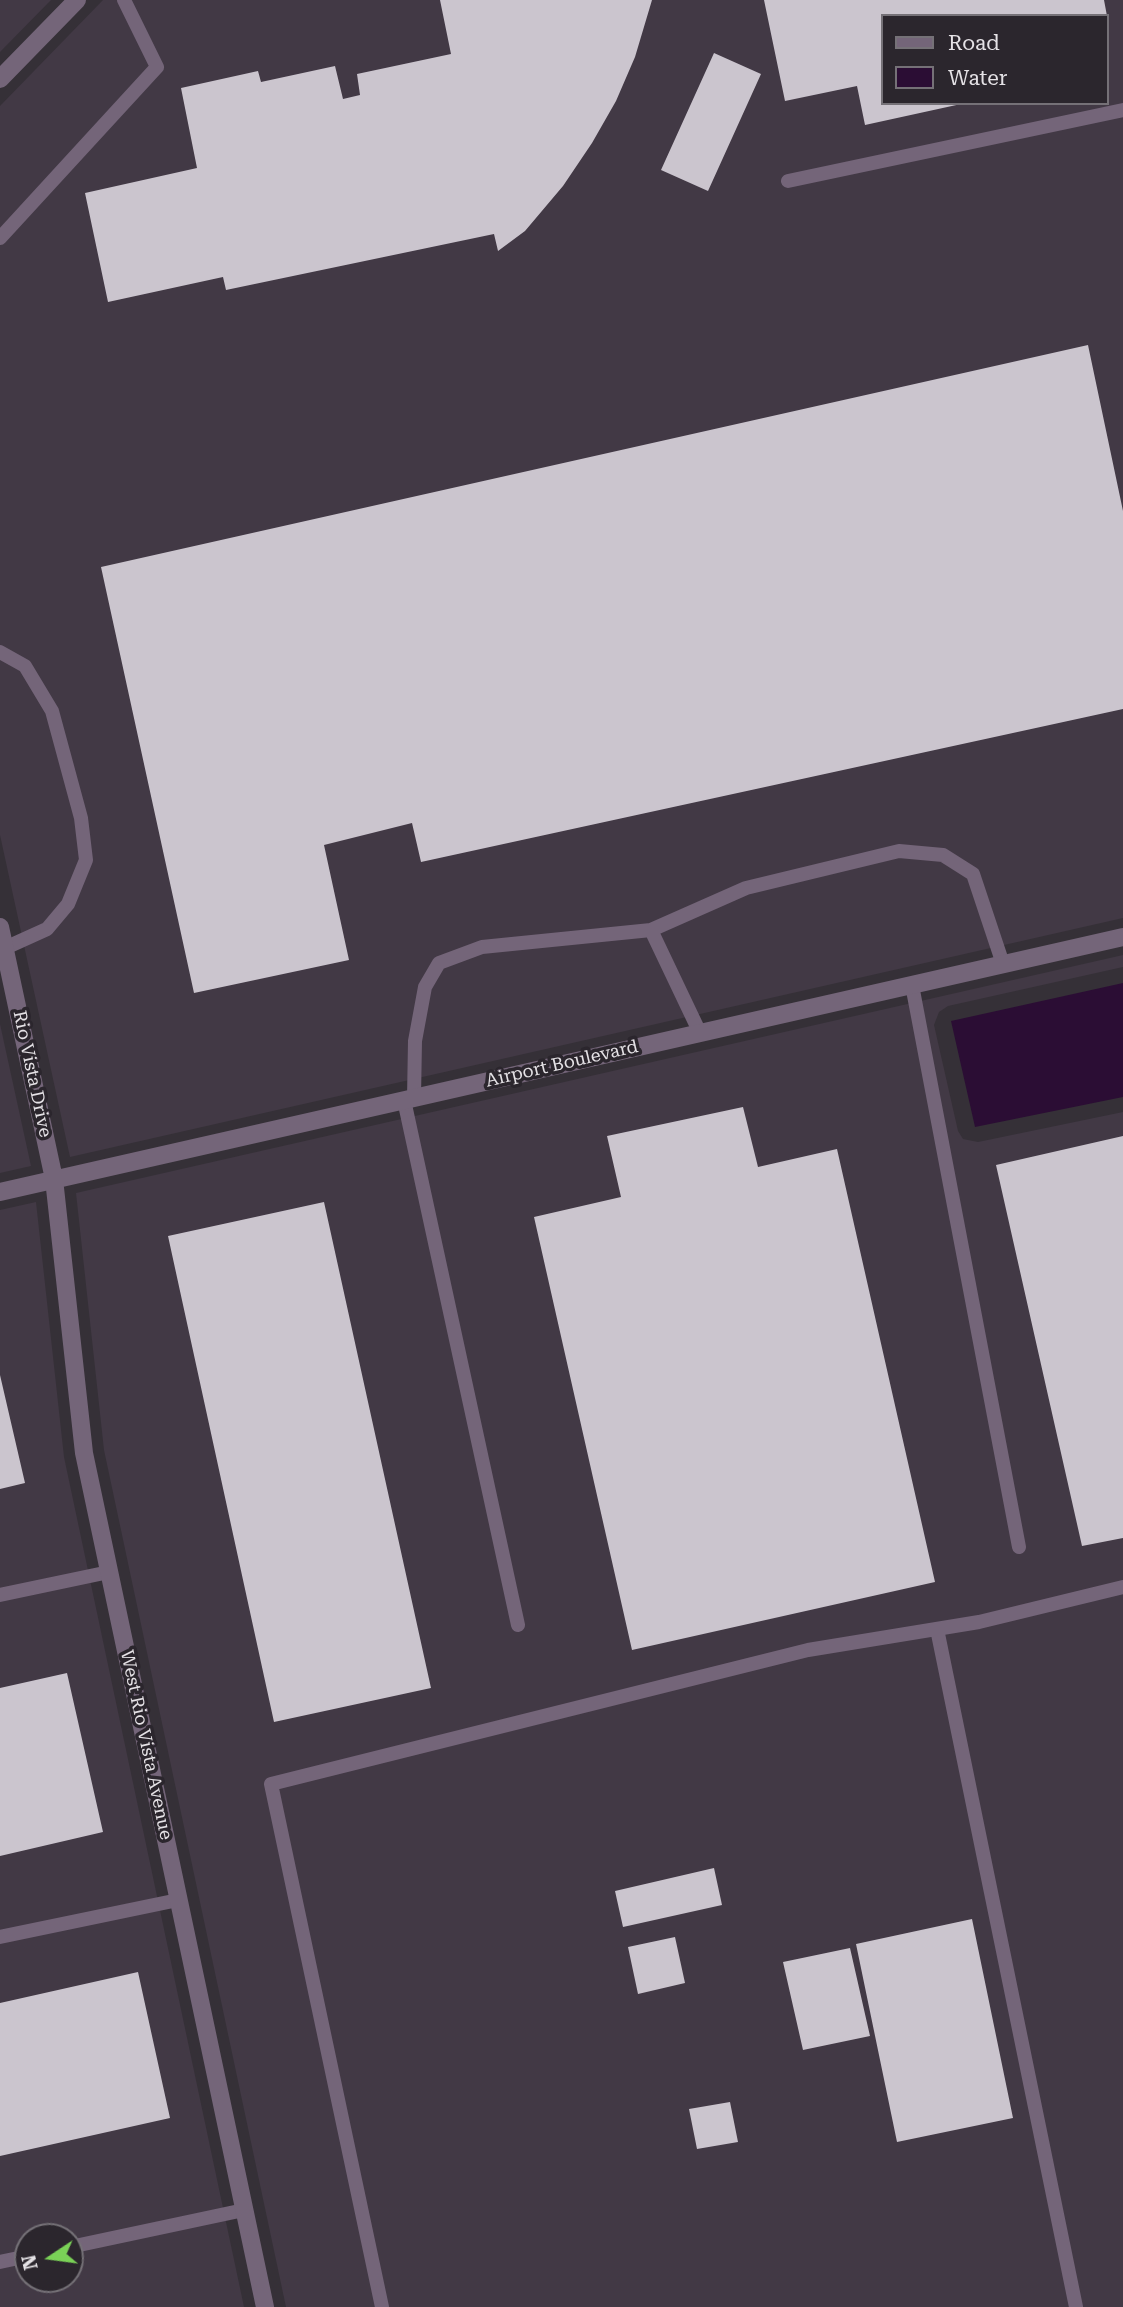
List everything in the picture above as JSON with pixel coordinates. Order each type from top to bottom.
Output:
[{"type":"street","points":[[2,74],[77,0]]},
{"type":"street","name":"Rio Vista Drive","points":[[0,927],[54,1179]]},
{"type":"street","name":"Airport Boulevard","points":[[0,1192],[1123,937]]},
{"type":"street","name":"West Rio Vista Avenue","points":[[54,1179],[84,1453],[265,2307]]},
{"type":"lane","points":[[0,238],[157,67],[124,0]]},
{"type":"lane","points":[[788,181],[1123,110]]},
{"type":"lane","points":[[0,652],[25,666],[52,711],[81,818],[86,860],[68,904],[47,929],[5,948]]},
{"type":"lane","points":[[518,1625],[409,1099],[415,1041],[425,988],[439,963],[482,947],[651,930],[746,888],[900,851],[943,855],[973,874],[1003,964]]},
{"type":"lane","points":[[651,930],[700,1033]]},
{"type":"lane","points":[[912,985],[1019,1548]]},
{"type":"lane","points":[[0,1595],[109,1572]]},
{"type":"lane","points":[[382,2307],[271,1784],[808,1650],[979,1622],[1123,1587]]},
{"type":"lane","points":[[937,1629],[1076,2307]]},
{"type":"lane","points":[[0,1937],[178,1900]]},
{"type":"lane","points":[[84,2244],[244,2210]]},
{"type":"shaded area","points":[[0,0],[51,0],[0,52]]},
{"type":"shaded area","points":[[103,0],[1123,0],[1123,918],[70,1157],[0,835],[0,106]]},
{"type":"shaded area","points":[[1123,955],[1123,967],[948,1006],[939,1012],[934,1025],[958,1131],[963,1139],[978,1142],[1123,1112],[1123,2307],[286,2307],[104,1450],[76,1193]]},
{"type":"shaded area","points":[[0,1024],[31,1166],[0,1173]]},
{"type":"shaded area","points":[[36,1202],[64,1457],[244,2307],[0,2307],[0,1210]]},
{"type":"water","points":[[1123,983],[1123,1097],[975,1127],[951,1021]]},
{"type":"building","points":[[440,0],[652,0],[635,57],[616,101],[563,186],[525,231],[498,251],[494,234],[226,290],[223,277],[108,302],[85,193],[197,168],[181,88],[258,71],[261,82],[335,66],[343,99],[360,95],[357,74],[451,54]]},
{"type":"building","points":[[764,0],[1104,0],[1107,14],[881,14],[881,105],[956,105],[865,125],[857,86],[785,101]]},
{"type":"building","points":[[714,53],[761,74],[708,191],[661,170]]},
{"type":"building","points":[[1088,345],[1123,511],[1123,709],[421,862],[412,823],[324,845],[349,960],[194,993],[101,567]]},
{"type":"building","points":[[743,1107],[758,1167],[837,1149],[935,1582],[632,1650],[534,1217],[621,1197],[607,1136]]},
{"type":"building","points":[[1123,1136],[1123,1538],[1082,1546],[996,1165]]},
{"type":"building","points":[[324,1202],[431,1688],[274,1722],[168,1236]]},
{"type":"building","points":[[0,1375],[25,1483],[0,1489]]},
{"type":"building","points":[[67,1673],[103,1832],[0,1856],[0,1688]]},
{"type":"building","points":[[714,1868],[722,1905],[623,1927],[615,1891]]},
{"type":"building","points":[[972,1919],[1013,2118],[897,2142],[856,1944]]},
{"type":"building","points":[[675,1937],[685,1983],[638,1994],[628,1947]]},
{"type":"building","points":[[850,1948],[870,2036],[803,2050],[783,1962]]},
{"type":"building","points":[[138,1972],[170,2118],[0,2156],[0,2003]]},
{"type":"building","points":[[730,2102],[738,2142],[697,2149],[689,2109]]}]
